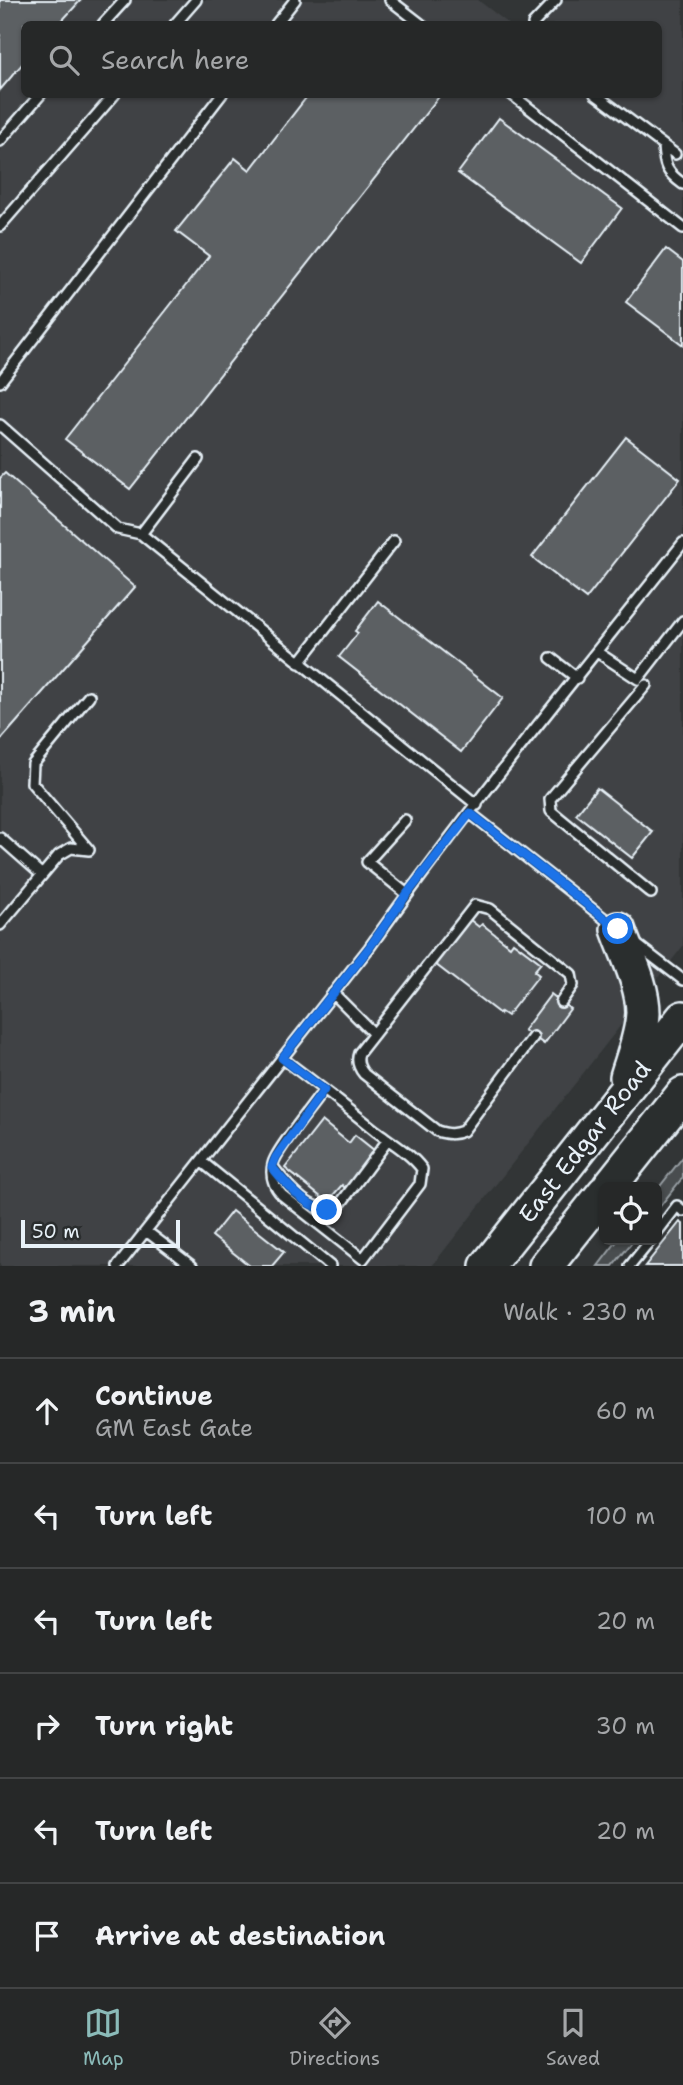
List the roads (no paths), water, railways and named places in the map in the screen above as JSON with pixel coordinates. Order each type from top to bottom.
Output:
[{"type":"highway","points":[[618,929],[640,991],[643,1016],[638,1044],[620,1096]]},
{"type":"highway","name":"East Edgar Road","points":[[487,1266],[683,1018]]},
{"type":"highway","name":"East Edgar Road","points":[[613,1182],[681,1098]]},
{"type":"highway","name":"East Edgar Road","points":[[546,1266],[599,1200]]},
{"type":"lane","points":[[106,21],[125,0]]},
{"type":"lane","points":[[178,21],[196,0]]},
{"type":"lane","points":[[278,21],[295,0]]},
{"type":"lane","points":[[390,0],[417,21]]},
{"type":"lane","points":[[536,21],[556,0]]},
{"type":"lane","points":[[0,141],[38,98]]},
{"type":"lane","points":[[0,226],[112,98]]},
{"type":"lane","points":[[0,382],[219,98]]},
{"type":"lane","points":[[516,98],[683,228]]},
{"type":"lane","points":[[600,98],[675,155]]},
{"type":"lane","points":[[663,145],[663,162],[670,176],[683,184]]},
{"type":"lane","points":[[0,425],[118,528],[141,534],[477,805]]},
{"type":"lane","points":[[141,534],[198,459]]},
{"type":"lane","points":[[299,663],[394,541]]},
{"type":"lane","points":[[118,1266],[683,543]]},
{"type":"lane","points":[[597,652],[638,679],[683,621]]},
{"type":"lane","points":[[551,659],[577,678]]},
{"type":"lane","points":[[646,685],[550,799],[551,811],[651,893]]},
{"type":"lane","points":[[0,925],[59,855],[71,848],[89,850],[32,783],[33,764],[89,696]]},
{"type":"lane","points":[[470,813],[683,980]]},
{"type":"lane","points":[[405,820],[367,862],[407,894]]},
{"type":"lane","points":[[0,838],[42,875]]},
{"type":"lane","points":[[533,1037],[463,1131],[446,1134],[364,1074],[360,1069],[358,1057],[475,905],[489,909],[571,974],[573,985],[561,1002]]},
{"type":"lane","points":[[333,993],[374,1034]]},
{"type":"lane","points":[[282,1058],[324,1090],[388,1140],[420,1166],[422,1181],[363,1259],[282,1195],[274,1184],[272,1167],[276,1157],[324,1090]]},
{"type":"lane","points":[[272,1167],[285,1183],[314,1207],[327,1210],[341,1203],[388,1140]]},
{"type":"lane","points":[[201,1161],[330,1266]]},
{"type":"lane","points":[[662,1226],[677,1206],[683,1211]]},
{"type":"lane","points":[[146,1231],[192,1266]]},
{"type":"lane","points":[[635,1264],[652,1245]]}]
